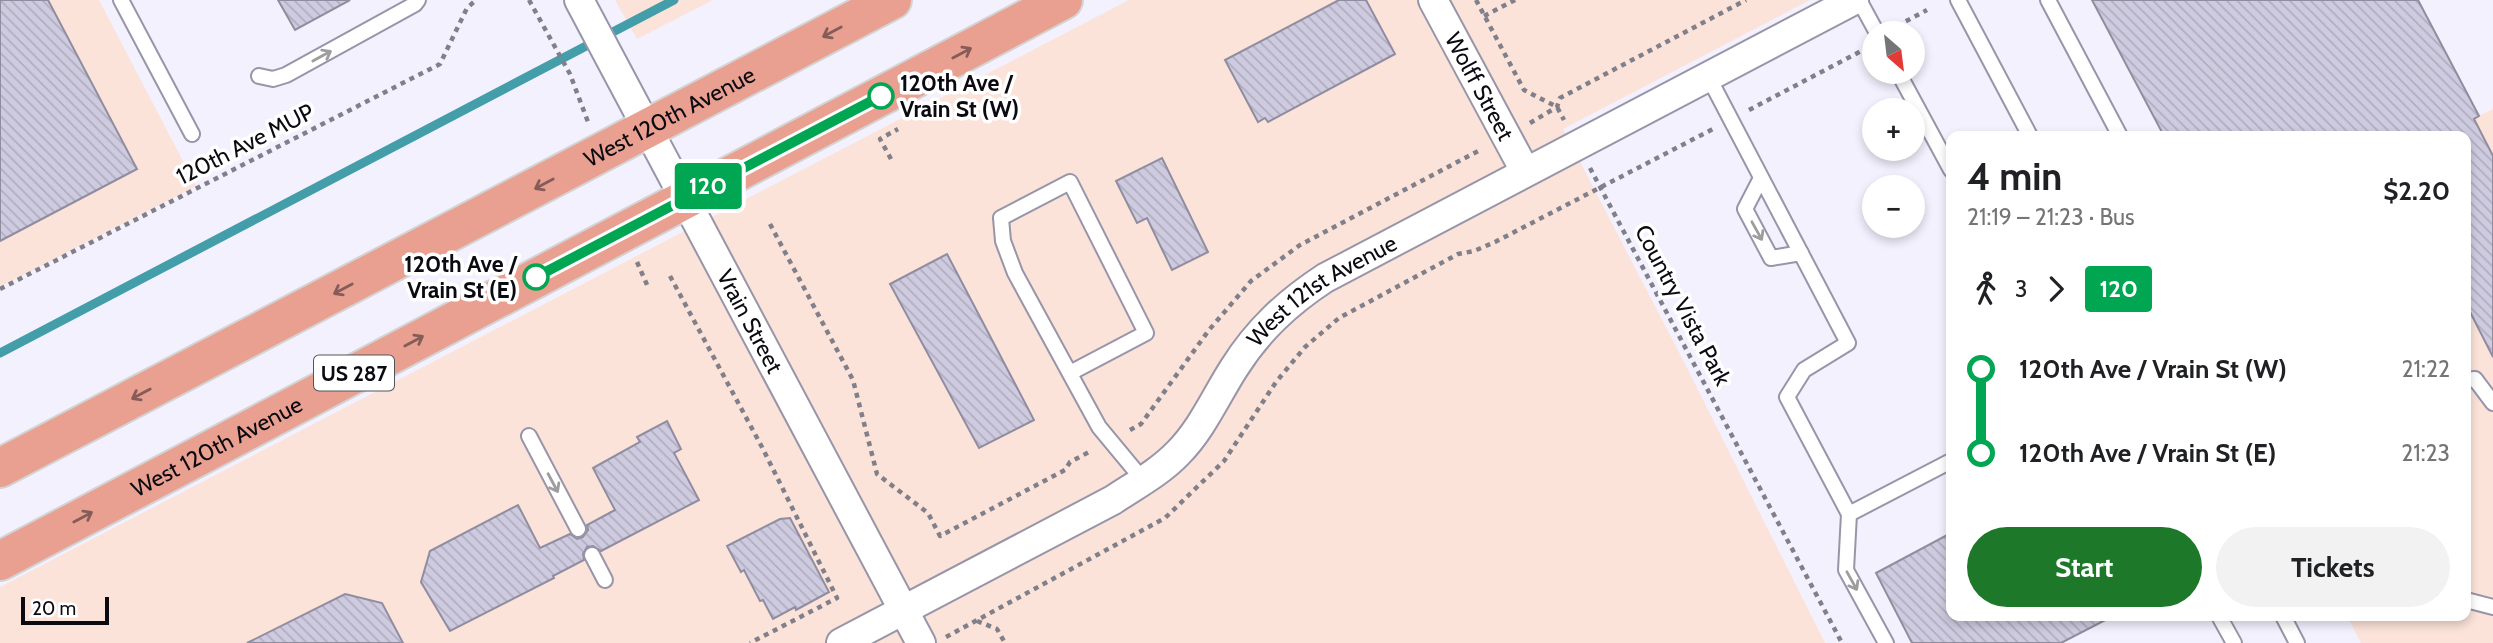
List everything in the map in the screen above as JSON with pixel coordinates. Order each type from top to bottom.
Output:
[{"type":"main road","name":"West 120th Avenue","points":[[0,468],[892,0]]},
{"type":"main road","name":"West 120th Avenue","points":[[0,561],[1063,0]]},
{"type":"street","name":"Wolff Street","points":[[1433,0],[1525,171]]},
{"type":"street","name":"West 121st Avenue","points":[[841,643],[1113,500],[1143,480],[1177,454],[1194,434],[1253,341],[1290,302],[1334,273],[1857,0]]},
{"type":"street","name":"Vrain Street","points":[[581,4],[921,643]]},
{"type":"lane","points":[[121,0],[192,134]]},
{"type":"lane","points":[[259,76],[272,79],[286,75],[418,0]]},
{"type":"lane","points":[[1857,0],[1870,21]]},
{"type":"lane","points":[[1958,0],[2027,131]]},
{"type":"lane","points":[[2048,0],[2117,131]]},
{"type":"lane","points":[[1707,76],[1848,343],[1804,370],[1787,397],[1849,514],[1846,570],[1886,643]]},
{"type":"lane","points":[[1904,84],[1946,161]]},
{"type":"lane","points":[[1761,178],[1745,209],[1771,258],[1801,253]]},
{"type":"lane","points":[[1070,373],[1146,333],[1070,182],[1001,218],[1003,241],[1015,273],[1099,428],[1143,480]]},
{"type":"lane","points":[[2471,379],[2475,379],[2493,403]]},
{"type":"lane","points":[[528,436],[578,530]]},
{"type":"lane","points":[[1849,514],[1946,464]]},
{"type":"lane","points":[[592,555],[605,580]]},
{"type":"lane","points":[[2471,601],[2493,607]]},
{"type":"lane","points":[[2222,621],[2234,643]]},
{"type":"lane","points":[[2286,621],[2297,643]]},
{"type":"path","name":"120th Ave MUP","points":[[0,289],[440,65],[467,8],[476,0]]},
{"type":"path","points":[[529,0],[570,74]]},
{"type":"path","points":[[1476,0],[1524,90],[1556,107]]},
{"type":"path","points":[[1484,16],[1515,0]]},
{"type":"path","points":[[770,224],[853,380],[877,474],[928,513],[940,536],[1065,470],[1070,462],[1141,424],[1209,330],[1251,281],[1300,245],[1507,136],[1556,107],[1560,98],[1746,0]]},
{"type":"path","points":[[1907,21],[1927,10]]},
{"type":"path","points":[[935,643],[1165,517],[1224,461],[1276,382],[1305,347],[1339,318],[1458,254],[1495,242],[1862,50]]},
{"type":"path","name":"Country Vista Park","points":[[1556,107],[1842,643]]},
{"type":"path","points":[[891,159],[880,139],[898,129]]},
{"type":"path","points":[[670,276],[763,449],[837,598],[750,643]]},
{"type":"path","points":[[976,621],[998,629],[1005,643]]},
{"type":"shaded area","points":[[0,0],[99,0],[196,186],[0,287]]},
{"type":"shaded area","points":[[615,0],[713,0],[637,39]]},
{"type":"shaded area","points":[[1129,0],[1810,0],[1563,129],[1825,643],[0,643],[0,587]]},
{"type":"shaded area","points":[[2493,109],[2493,643],[2361,643],[2350,621],[2471,621],[2471,131],[2449,131]]},
{"type":"building","points":[[0,0],[48,0],[137,169],[0,241]]},
{"type":"building","points":[[278,0],[350,0],[295,30]]},
{"type":"building","points":[[1339,0],[1366,0],[1395,54],[1268,122],[1265,118],[1258,122],[1225,60]]},
{"type":"building","points":[[2092,0],[2418,0],[2479,116],[2474,119],[2493,156],[2493,357],[2471,314],[2471,131],[2161,131]]},
{"type":"building","points":[[1162,158],[1208,252],[1172,270],[1147,218],[1137,223],[1116,181]]},
{"type":"building","points":[[947,254],[1034,420],[979,448],[890,284]]},
{"type":"building","points":[[667,421],[681,449],[674,453],[699,500],[601,551],[593,546],[587,547],[583,554],[584,560],[450,631],[421,582],[430,551],[518,505],[540,548],[570,534],[577,539],[583,537],[588,530],[587,525],[615,510],[593,468],[640,442],[637,437]]},
{"type":"building","points":[[790,518],[829,592],[773,619],[727,546],[780,519]]},
{"type":"building","points":[[1946,536],[1946,621],[2103,621],[2061,643],[1912,643],[1876,573]]},
{"type":"building","points":[[345,594],[382,603],[403,643],[247,643]]},
{"type":"waterway","points":[[0,353],[674,0]]},
{"type":"bus line","name":"120","points":[[536,277],[881,96]]},
{"type":"place","name":"120th Ave / Vrain St (W)","points":[[881,96]]},
{"type":"place","name":"120th Ave / Vrain St (E)","points":[[536,277]]}]
